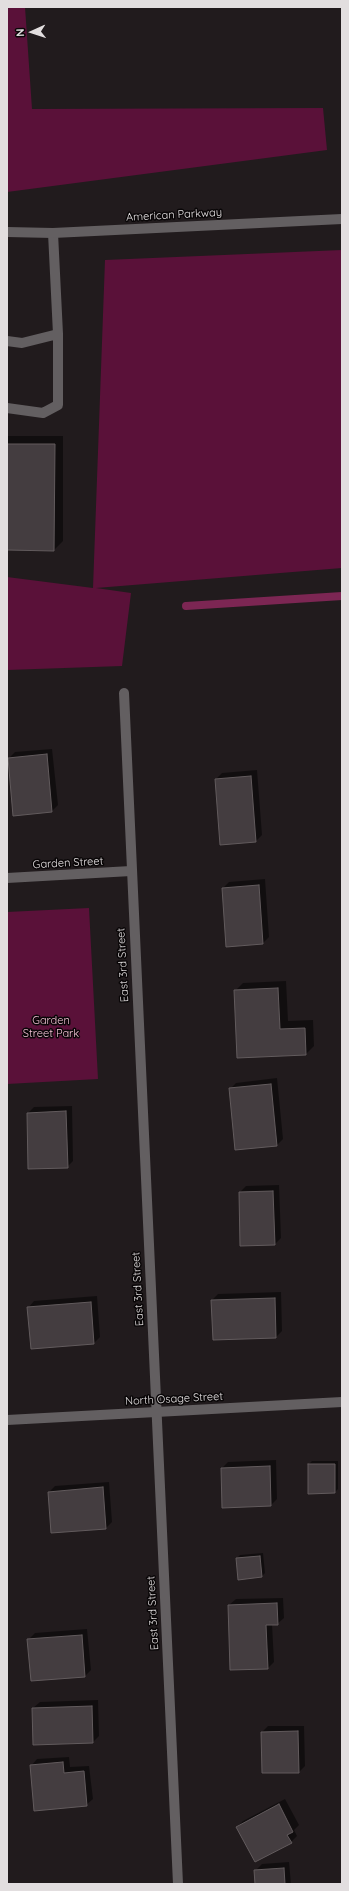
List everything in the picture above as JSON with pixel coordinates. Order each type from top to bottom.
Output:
[{"type":"street","name":"American Parkway","points":[[7,232],[53,233],[342,218]]},
{"type":"street","points":[[7,408],[43,413],[58,405],[58,334],[53,233]]},
{"type":"street","points":[[7,340],[22,343],[58,334]]},
{"type":"street","name":"East 3rd Street","points":[[124,693],[155,1412],[178,1884]]},
{"type":"street","name":"Garden Street","points":[[7,878],[131,871]]},
{"type":"street","name":"North Osage Street","points":[[7,1420],[342,1402]]},
{"type":"green space","points":[[7,7],[25,7],[32,109],[323,108],[327,150],[7,192]]},
{"type":"green space","points":[[342,250],[342,568],[96,588],[131,593],[122,666],[7,670],[7,577],[93,588],[105,260]]},
{"type":"green space","name":"Garden Street Park","points":[[89,908],[98,1079],[7,1084],[7,912]]},
{"type":"building","points":[[7,444],[55,444],[54,551],[7,550]]},
{"type":"building","points":[[47,754],[52,812],[13,816],[8,758]]},
{"type":"building","points":[[251,776],[256,842],[220,845],[215,779]]},
{"type":"building","points":[[259,885],[263,944],[226,947],[222,888]]},
{"type":"building","points":[[278,988],[280,1029],[305,1028],[306,1055],[237,1058],[234,990]]},
{"type":"building","points":[[271,1084],[277,1146],[235,1150],[229,1088]]},
{"type":"building","points":[[66,1111],[68,1168],[28,1169],[27,1113]]},
{"type":"building","points":[[273,1191],[275,1245],[240,1246],[239,1192]]},
{"type":"building","points":[[275,1298],[276,1338],[213,1340],[211,1300]]},
{"type":"building","points":[[91,1302],[94,1344],[31,1349],[27,1307]]},
{"type":"building","points":[[308,1464],[335,1464],[335,1493],[308,1494]]},
{"type":"building","points":[[270,1466],[271,1506],[222,1508],[221,1468]]},
{"type":"building","points":[[103,1487],[106,1529],[51,1533],[48,1492]]},
{"type":"building","points":[[260,1556],[262,1577],[238,1580],[236,1558]]},
{"type":"building","points":[[277,1603],[278,1625],[266,1625],[268,1669],[230,1670],[228,1605]]},
{"type":"building","points":[[82,1635],[85,1677],[31,1681],[27,1639]]},
{"type":"building","points":[[92,1706],[93,1743],[33,1745],[32,1708]]},
{"type":"building","points":[[298,1731],[299,1773],[262,1773],[261,1732]]},
{"type":"building","points":[[63,1762],[64,1773],[84,1771],[87,1806],[34,1811],[30,1765]]},
{"type":"building","points":[[279,1804],[293,1832],[287,1835],[292,1843],[255,1862],[236,1827]]},
{"type":"building","points":[[284,1868],[285,1884],[255,1884],[254,1870]]},
{"type":"waterway","points":[[186,606],[342,596]]}]
